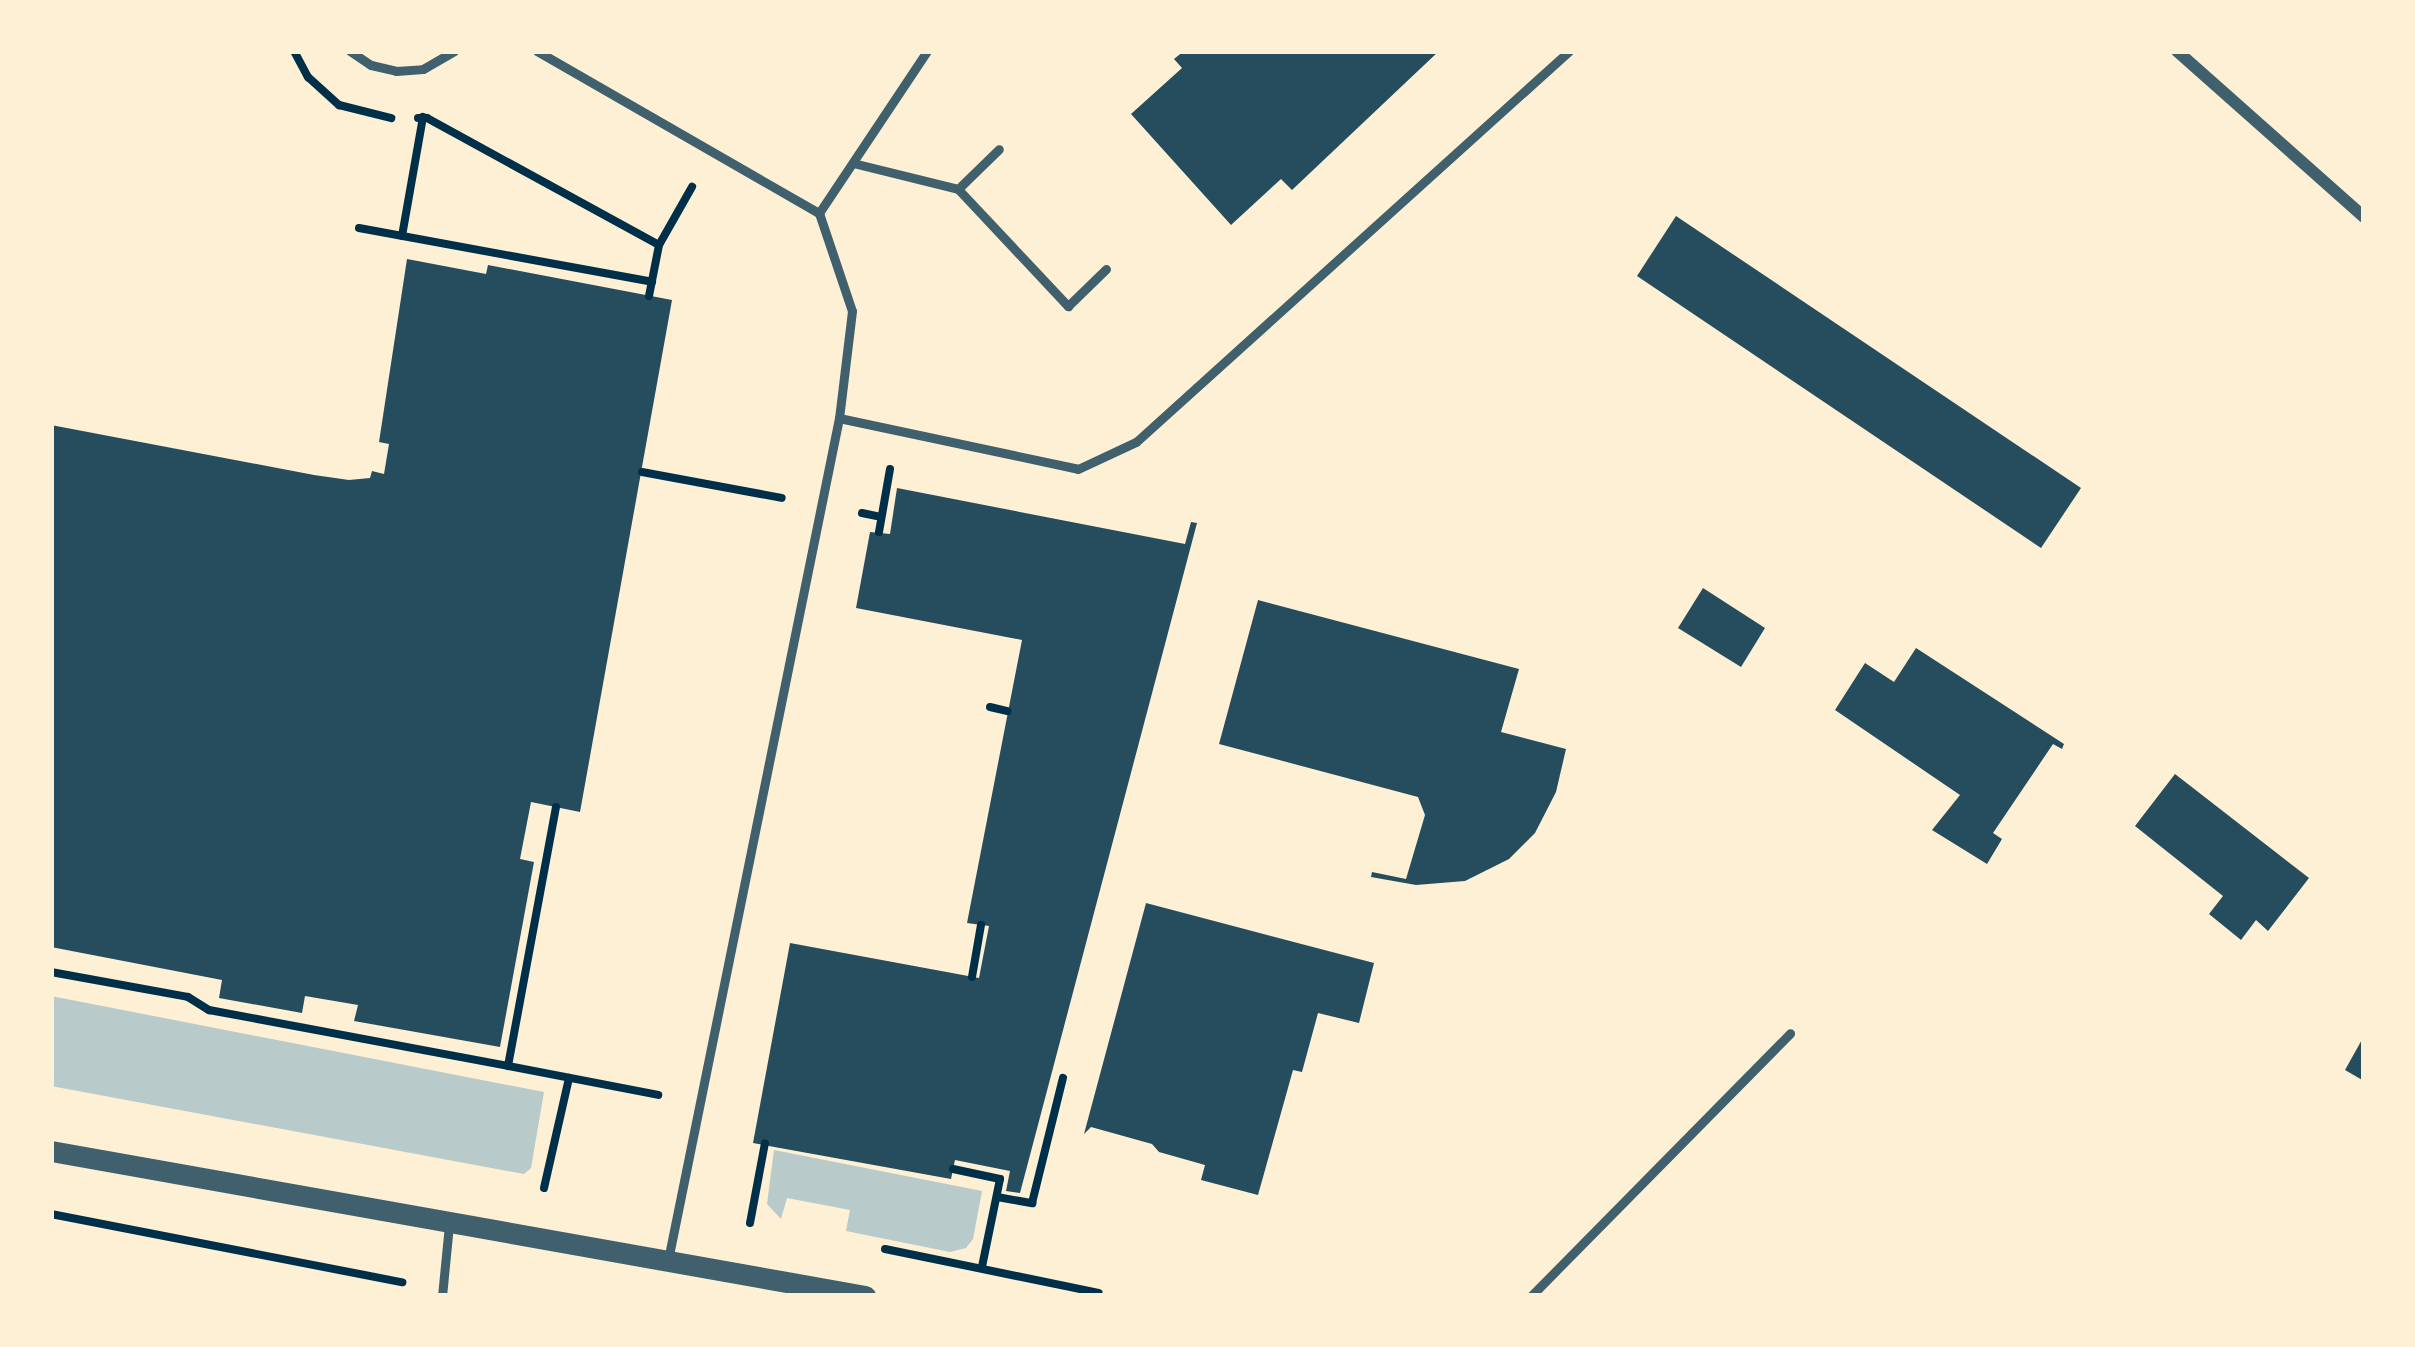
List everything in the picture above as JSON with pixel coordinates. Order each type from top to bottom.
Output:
[{"type":"street","points":[[2177,51],[2364,217]]},
{"type":"street","points":[[51,1151],[865,1296]]},
{"type":"lane","points":[[350,51],[370,65],[396,71],[423,69],[454,51]]},
{"type":"lane","points":[[538,51],[819,213],[852,311],[838,418],[668,1260]]},
{"type":"lane","points":[[819,213],[927,51]]},
{"type":"lane","points":[[838,418],[1078,469],[1136,442],[1569,51]]},
{"type":"lane","points":[[958,189],[999,149]]},
{"type":"lane","points":[[854,163],[958,189],[1068,306],[1106,269]]},
{"type":"lane","points":[[1531,1296],[1790,1033]]},
{"type":"lane","points":[[443,1293],[450,1221]]},
{"type":"path","points":[[402,236],[427,118],[659,245]]},
{"type":"path","points":[[649,296],[659,245],[712,152]]},
{"type":"path","points":[[359,227],[652,282]]},
{"type":"path","points":[[879,532],[890,470]]},
{"type":"path","points":[[642,472],[881,517]]},
{"type":"path","points":[[990,707],[1008,711]]},
{"type":"path","points":[[508,1066],[556,807]]},
{"type":"path","points":[[972,977],[981,926]]},
{"type":"path","points":[[51,972],[188,997],[209,1010],[700,1105]]},
{"type":"path","points":[[544,1190],[569,1078]]},
{"type":"path","points":[[997,1197],[1031,1204],[1063,1078]]},
{"type":"path","points":[[750,1223],[765,1143]]},
{"type":"path","points":[[953,1169],[1000,1179],[982,1267]]},
{"type":"path","points":[[51,1214],[443,1293]]},
{"type":"shaded area","points":[[51,996],[544,1092],[531,1168],[524,1174],[51,1086]]},
{"type":"shaded area","points":[[774,1150],[982,1191],[973,1239],[966,1248],[950,1252],[846,1231],[850,1210],[787,1198],[781,1219],[767,1204]]},
{"type":"building","points":[[1184,51],[1439,51],[1292,190],[1281,179],[1231,225],[1131,114],[1182,68],[1174,59]]},
{"type":"building","points":[[1676,216],[2081,488],[2041,548],[1637,276]]},
{"type":"building","points":[[407,259],[486,274],[488,265],[672,300],[580,812],[531,802],[520,859],[534,862],[500,1047],[354,1021],[358,1005],[305,996],[302,1013],[219,998],[222,980],[51,947],[51,425],[314,475],[349,480],[370,478],[372,471],[384,474],[389,444],[379,442]]},
{"type":"building","points":[[897,488],[1185,544],[1191,522],[1197,523],[1020,1193],[1006,1191],[1010,1171],[955,1160],[951,1179],[753,1143],[790,943],[979,978],[989,926],[967,923],[1022,640],[856,608],[870,532],[890,534]]},
{"type":"building","points":[[1703,588],[1765,628],[1741,667],[1678,628]]},
{"type":"building","points":[[1258,600],[1519,669],[1501,732],[1566,749],[1556,792],[1535,833],[1509,859],[1465,881],[1416,885],[1371,877],[1372,872],[1406,879],[1425,815],[1418,797],[1219,744]]},
{"type":"building","points":[[1916,648],[2064,744],[2062,749],[2053,744],[1993,833],[2002,839],[1987,864],[1932,830],[1960,795],[1835,710],[1865,663],[1894,682]]},
{"type":"building","points":[[2175,774],[2309,878],[2268,931],[2256,920],[2241,940],[2209,914],[2223,896],[2135,826]]},
{"type":"building","points":[[1146,903],[1374,963],[1359,1023],[1318,1013],[1302,1072],[1293,1070],[1258,1195],[1201,1180],[1205,1165],[1159,1152],[1152,1144],[1091,1127],[1084,1134]]},
{"type":"building","points":[[2364,1036],[2364,1081],[2345,1070]]}]
